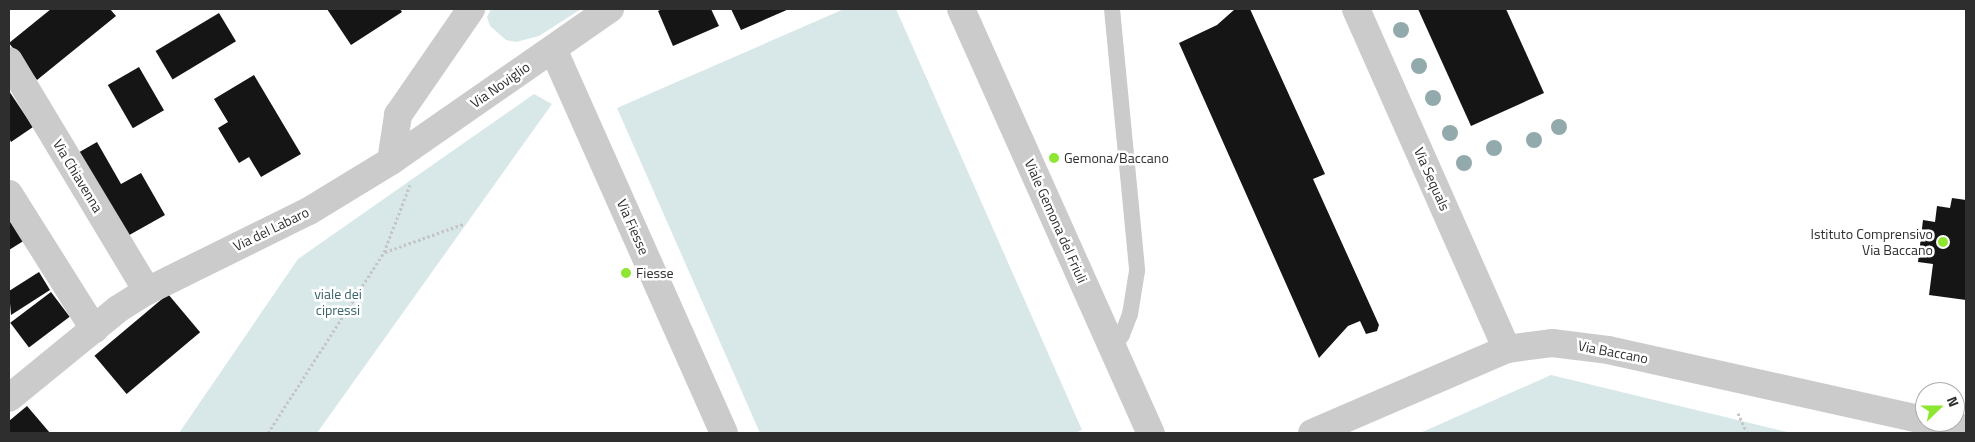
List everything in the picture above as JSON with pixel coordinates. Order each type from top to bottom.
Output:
[{"type":"street","points":[[391,161],[398,115],[471,9]]},
{"type":"street","name":"Via Noviglio","points":[[391,161],[610,9]]},
{"type":"street","name":"Viale Gemona del Friuli","points":[[961,9],[1151,433]]},
{"type":"street","name":"Via Sequals","points":[[1356,9],[1507,349]]},
{"type":"street","name":"Via Fiesse","points":[[553,49],[724,433]]},
{"type":"street","name":"Via Chiavenna","points":[[9,61],[147,291]]},
{"type":"street","name":"Via del Labaro","points":[[9,398],[94,329],[147,291],[309,212],[391,161]]},
{"type":"street","points":[[9,194],[94,329]]},
{"type":"street","name":"Via Baccano","points":[[1312,433],[1507,349],[1538,343],[1579,345],[1915,418]]},
{"type":"lane","points":[[1112,9],[1137,262],[1130,314],[1122,335],[1113,347]]},
{"type":"path","points":[[268,433],[384,252],[412,179]]},
{"type":"path","points":[[384,252],[463,224]]},
{"type":"path","points":[[1738,413],[1747,433]]},
{"type":"green space","points":[[491,9],[581,9],[539,36],[516,42],[506,40],[490,26],[487,17]]},
{"type":"green space","points":[[844,9],[896,9],[1082,430],[1075,433],[760,433],[617,108]]},
{"type":"green space","name":"viale dei cipressi","points":[[534,94],[552,104],[317,433],[179,433],[298,259]]},
{"type":"green space","points":[[1551,375],[1791,433],[1420,433]]},
{"type":"building","points":[[51,9],[110,9],[116,16],[37,80],[9,43]]},
{"type":"building","points":[[327,9],[400,9],[402,12],[351,45]]},
{"type":"building","points":[[662,9],[711,9],[719,26],[673,46],[658,11]]},
{"type":"building","points":[[731,9],[789,9],[741,30]]},
{"type":"building","points":[[1235,9],[1250,9],[1325,174],[1313,179],[1379,325],[1377,331],[1366,334],[1360,321],[1348,326],[1319,358],[1179,43],[1217,25]]},
{"type":"building","points":[[1418,9],[1506,9],[1544,93],[1471,126]]},
{"type":"building","points":[[219,13],[236,41],[173,79],[156,51]]},
{"type":"building","points":[[139,67],[164,110],[133,128],[108,85]]},
{"type":"building","points":[[254,75],[301,154],[261,177],[249,157],[239,163],[218,128],[228,122],[214,99]]},
{"type":"building","points":[[9,91],[33,127],[11,142],[9,138]]},
{"type":"building","points":[[97,142],[121,184],[141,173],[165,215],[124,238],[76,154]]},
{"type":"building","name":"Istituto Comprensivo Via Baccano","points":[[1952,198],[1966,200],[1966,300],[1929,295],[1933,264],[1918,262],[1923,220],[1935,222],[1937,206],[1950,208]]},
{"type":"building","points":[[9,215],[25,240],[9,250]]},
{"type":"building","points":[[39,272],[50,290],[11,315],[9,291]]},
{"type":"building","points":[[51,292],[70,317],[29,347],[10,323]]},
{"type":"building","points":[[168,294],[200,332],[127,394],[94,356]]},
{"type":"building","points":[[27,406],[50,433],[9,433],[9,421]]},
{"type":"place","name":"Gemona/Baccano","points":[[1054,158]]},
{"type":"place","name":"Istituto Comprensivo Via Baccano","points":[[1943,242]]},
{"type":"place","name":"Fiesse","points":[[626,273]]}]
